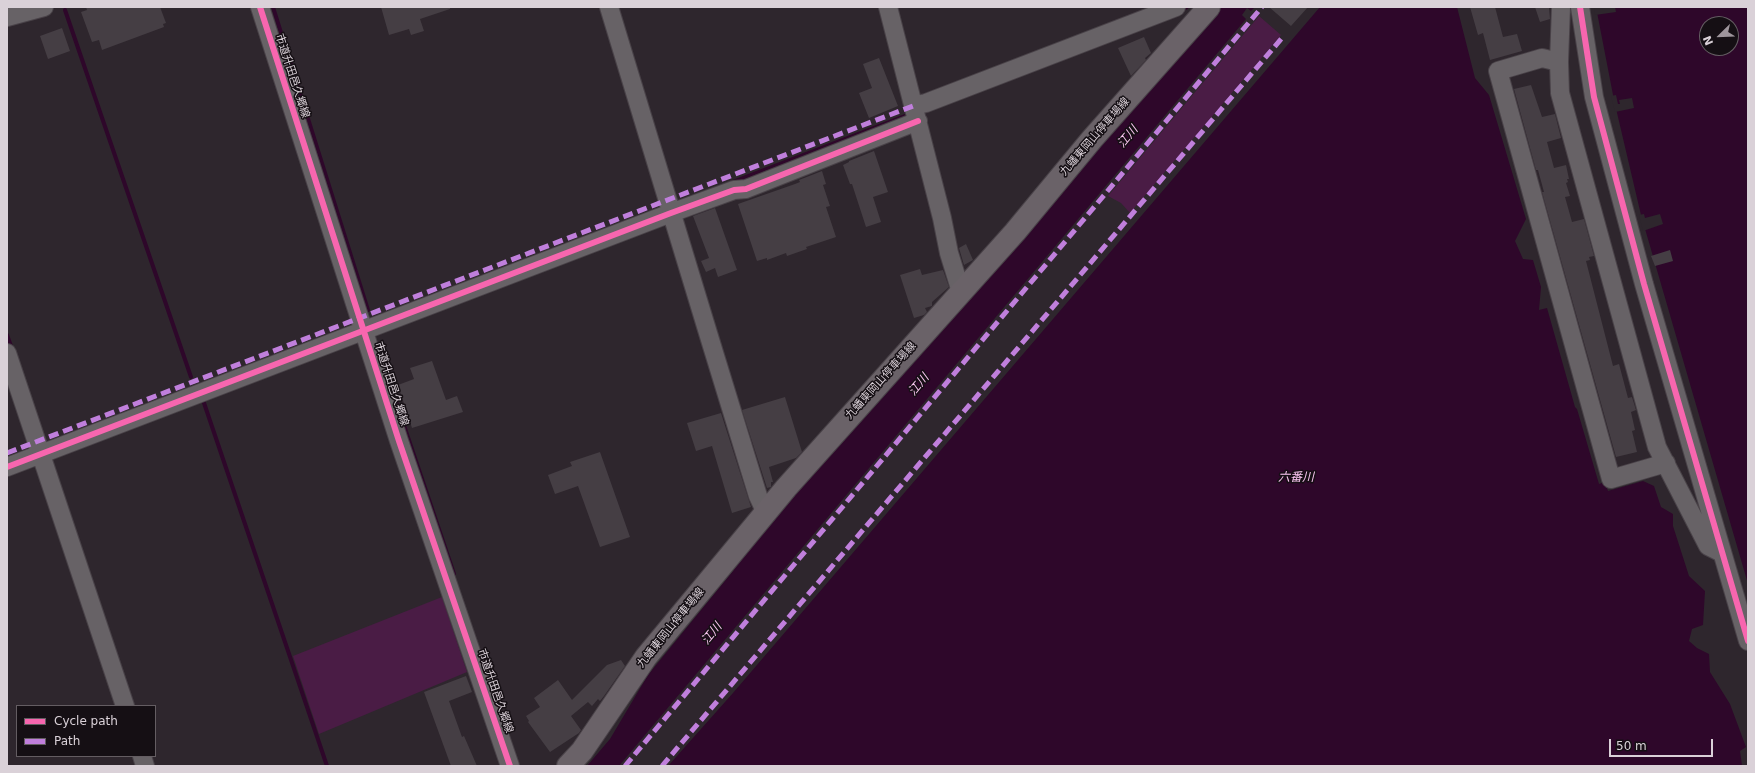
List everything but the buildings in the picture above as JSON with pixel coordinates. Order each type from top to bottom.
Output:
[{"type":"main road","name":"九蟠東岡山停車場線","points":[[568,766],[582,751],[646,657],[791,483],[1014,232],[1092,139],[1208,7]]},
{"type":"street","points":[[7,17],[44,7]]},
{"type":"street","name":"市道升田邑久郷線","points":[[260,7],[399,441],[510,766]]},
{"type":"street","points":[[609,7],[758,496],[766,513]]},
{"type":"street","points":[[888,7],[949,253],[961,292]]},
{"type":"street","points":[[7,467],[40,449],[670,209],[734,190],[746,189],[915,113],[926,104],[1176,7]]},
{"type":"street","points":[[1561,7],[1558,62],[1560,93],[1657,448],[1708,546],[1722,553]]},
{"type":"street","points":[[1580,7],[1594,97],[1644,284],[1748,641]]},
{"type":"street","points":[[1558,62],[1542,58],[1498,71],[1611,479],[1666,463]]},
{"type":"street","points":[[7,353],[125,705]]},
{"type":"shaded area","points":[[1259,16],[1281,35],[1130,213],[1121,203],[1108,196]]},
{"type":"shaded area","points":[[442,597],[467,672],[319,734],[293,656]]},
{"type":"water","name":"江川","points":[[1222,7],[1255,7],[1251,11],[1247,8],[1242,15],[1246,19],[619,766],[587,766],[610,739],[648,675],[733,571],[743,554],[1024,229]]},
{"type":"water","name":"六番川","points":[[1320,7],[1457,7],[1475,78],[1489,95],[1526,219],[1515,241],[1523,259],[1533,260],[1541,287],[1539,310],[1547,308],[1599,484],[1605,482],[1608,491],[1643,481],[1654,486],[1661,507],[1673,514],[1673,526],[1689,576],[1705,591],[1703,625],[1692,629],[1689,641],[1697,648],[1709,654],[1710,672],[1730,704],[1746,747],[1740,751],[1742,766],[668,766],[733,693]]},
{"type":"water","points":[[1596,7],[1748,7],[1748,584],[1641,215],[1614,100]]},
{"type":"pier","points":[[1594,7],[1615,7],[1616,12],[1595,15]]},
{"type":"pier","points":[[1616,95],[1618,104],[1620,104],[1619,100],[1632,98],[1634,108],[1615,112],[1611,96]]},
{"type":"pier","points":[[1644,214],[1645,218],[1660,214],[1663,224],[1643,231],[1639,215]]},
{"type":"waterway","points":[[273,7],[368,310]]},
{"type":"waterway","points":[[1180,11],[1187,7]]},
{"type":"waterway","points":[[65,10],[191,377]]},
{"type":"waterway","points":[[730,183],[910,114]]},
{"type":"waterway","points":[[7,335],[12,349]]},
{"type":"waterway","points":[[386,372],[454,574]]},
{"type":"waterway","points":[[203,400],[327,766]]},
{"type":"marked path","points":[[625,766],[1262,7]]},
{"type":"marked path","points":[[662,766],[1282,38]]},
{"type":"marked path","points":[[7,453],[913,106]]},
{"type":"cycle path","points":[[260,7],[399,441],[510,766]]},
{"type":"cycle path","points":[[1580,7],[1594,97],[1644,284],[1748,641]]},
{"type":"cycle path","points":[[7,467],[671,213],[734,190],[746,189],[918,121]]}]
